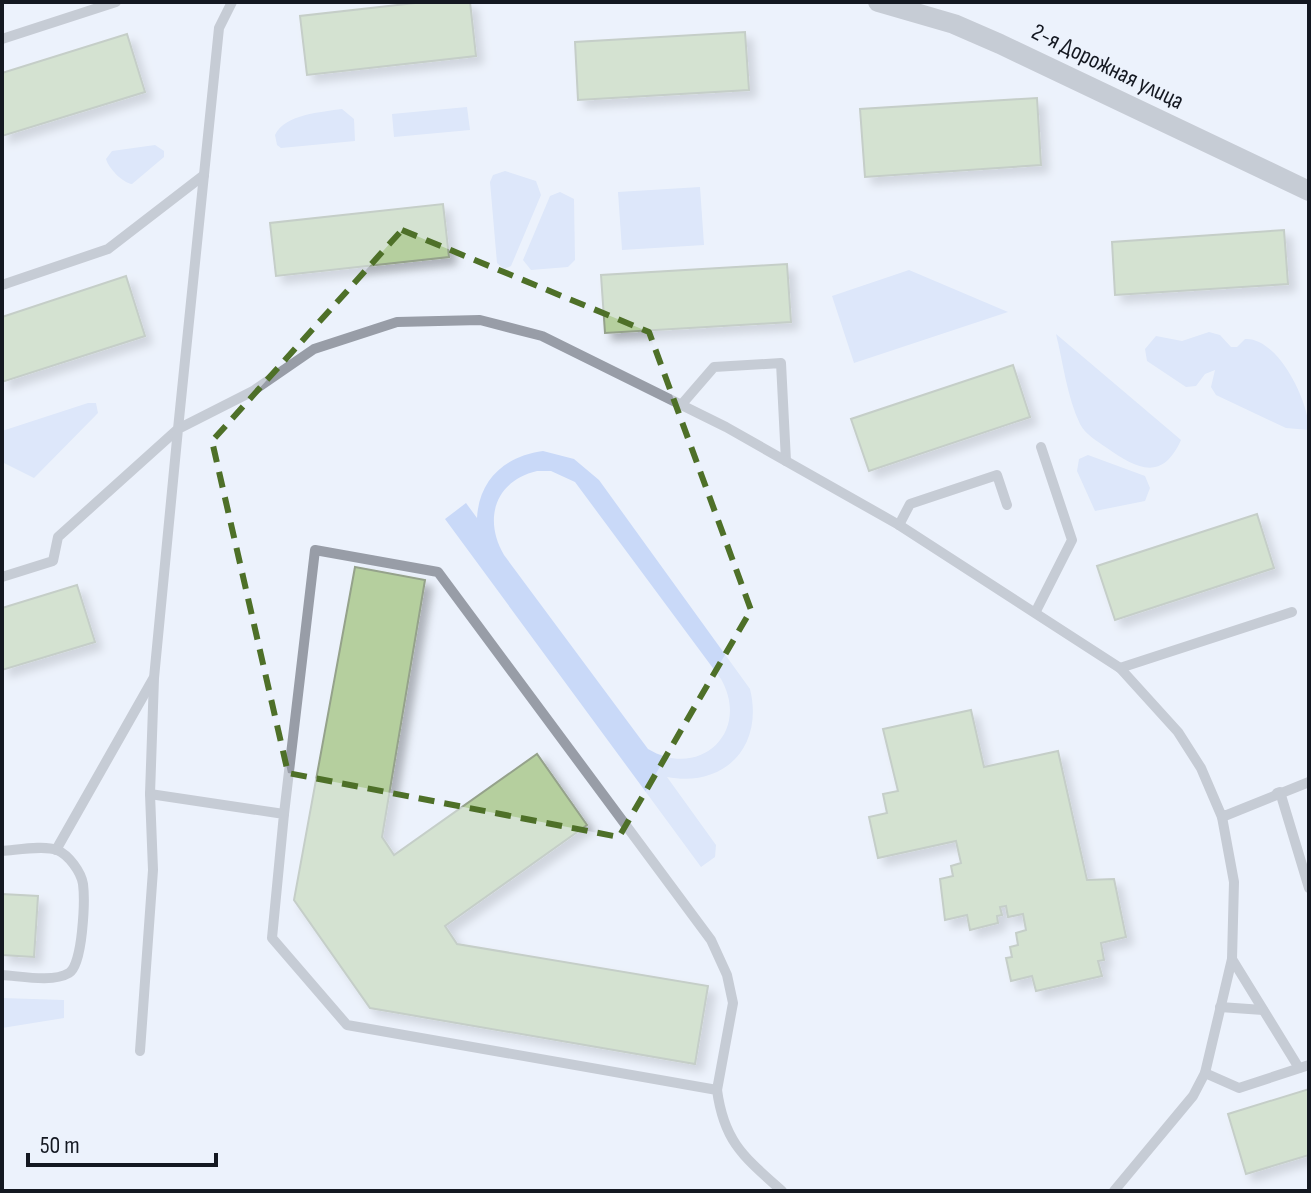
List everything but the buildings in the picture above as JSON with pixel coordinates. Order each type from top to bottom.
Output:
[{"type":"street","name":"2-я Дорожная улица","points":[[878,2],[954,24],[1000,44],[1309,191]]},
{"type":"lane","points":[[2,39],[116,2]]},
{"type":"lane","points":[[140,1051],[153,870],[150,794],[154,678],[219,28],[232,2]]},
{"type":"lane","points":[[2,285],[108,249],[204,175]]},
{"type":"lane","points":[[2,577],[53,561],[58,537],[178,429],[253,391],[314,349],[397,322],[480,320],[542,336],[682,404],[786,461],[899,525],[1120,668],[1178,732],[1201,768],[1222,817],[1234,882],[1232,959],[1205,1073],[1193,1096],[1114,1191]]},
{"type":"lane","points":[[682,404],[714,367],[781,363],[786,461]]},
{"type":"lane","points":[[1036,611],[1072,540],[1041,447]]},
{"type":"lane","points":[[899,525],[910,504],[997,475],[1007,505]]},
{"type":"lane","points":[[717,1090],[347,1025],[272,938],[315,550],[438,572],[711,940],[727,975],[733,1003],[717,1090],[721,1122],[740,1151],[782,1191]]},
{"type":"lane","points":[[1120,668],[1292,612]]},
{"type":"lane","points":[[56,850],[154,678]]},
{"type":"lane","points":[[1222,817],[1309,782]]},
{"type":"lane","points":[[1280,792],[1309,888]]},
{"type":"lane","points":[[150,794],[284,814]]},
{"type":"lane","points":[[2,851],[56,850],[71,861],[83,882],[78,964],[70,973],[54,977],[2,975]]},
{"type":"lane","points":[[1205,1073],[1239,1088],[1304,1067],[1263,1010],[1232,959]]},
{"type":"lane","points":[[1220,1007],[1263,1010]]},
{"type":"highlighted area","points":[[402,230],[649,332],[751,610],[619,837],[288,773],[212,441]]},
{"type":"shaded area","points":[[467,107],[470,130],[394,137],[392,114]]},
{"type":"shaded area","points":[[342,109],[354,119],[355,141],[281,148],[277,145],[275,135],[287,122],[305,115]]},
{"type":"shaded area","points":[[155,145],[164,151],[164,157],[132,184],[117,175],[106,159],[112,151]]},
{"type":"shaded area","points":[[505,171],[536,181],[541,195],[511,266],[504,269],[497,263],[490,182],[493,175]]},
{"type":"shaded area","points":[[700,187],[704,245],[622,250],[618,192]]},
{"type":"shaded area","points":[[560,192],[574,199],[575,260],[568,267],[531,270],[523,260],[550,196]]},
{"type":"shaded area","points":[[909,270],[1008,312],[854,363],[832,296]]},
{"type":"shaded area","points":[[1209,332],[1220,335],[1231,347],[1237,347],[1245,339],[1269,348],[1297,388],[1309,430],[1286,428],[1216,395],[1211,387],[1215,370],[1205,374],[1196,386],[1186,387],[1147,361],[1145,349],[1156,336],[1182,341]]},
{"type":"shaded area","points":[[1056,334],[1181,440],[1166,462],[1157,467],[1139,466],[1085,431],[1072,402]]},
{"type":"shaded area","points":[[96,403],[98,413],[34,478],[2,462],[2,431]]},
{"type":"shaded area","points":[[543,451],[574,459],[599,480],[750,689],[753,710],[751,728],[736,758],[706,776],[688,779],[667,777],[716,845],[715,857],[701,867],[445,519],[466,503],[477,518],[479,504],[489,481],[506,464]],"holes":[[[537,471],[551,471],[575,482],[721,679],[729,698],[730,717],[725,733],[715,746],[702,754],[686,759],[667,757],[648,749],[504,555],[494,528],[494,515],[503,492],[523,476]]]},
{"type":"shaded area","points":[[1088,455],[1145,476],[1150,488],[1145,501],[1095,511],[1077,471],[1079,459]]},
{"type":"shaded area","points":[[2,998],[64,1000],[64,1018],[2,1028]]}]
